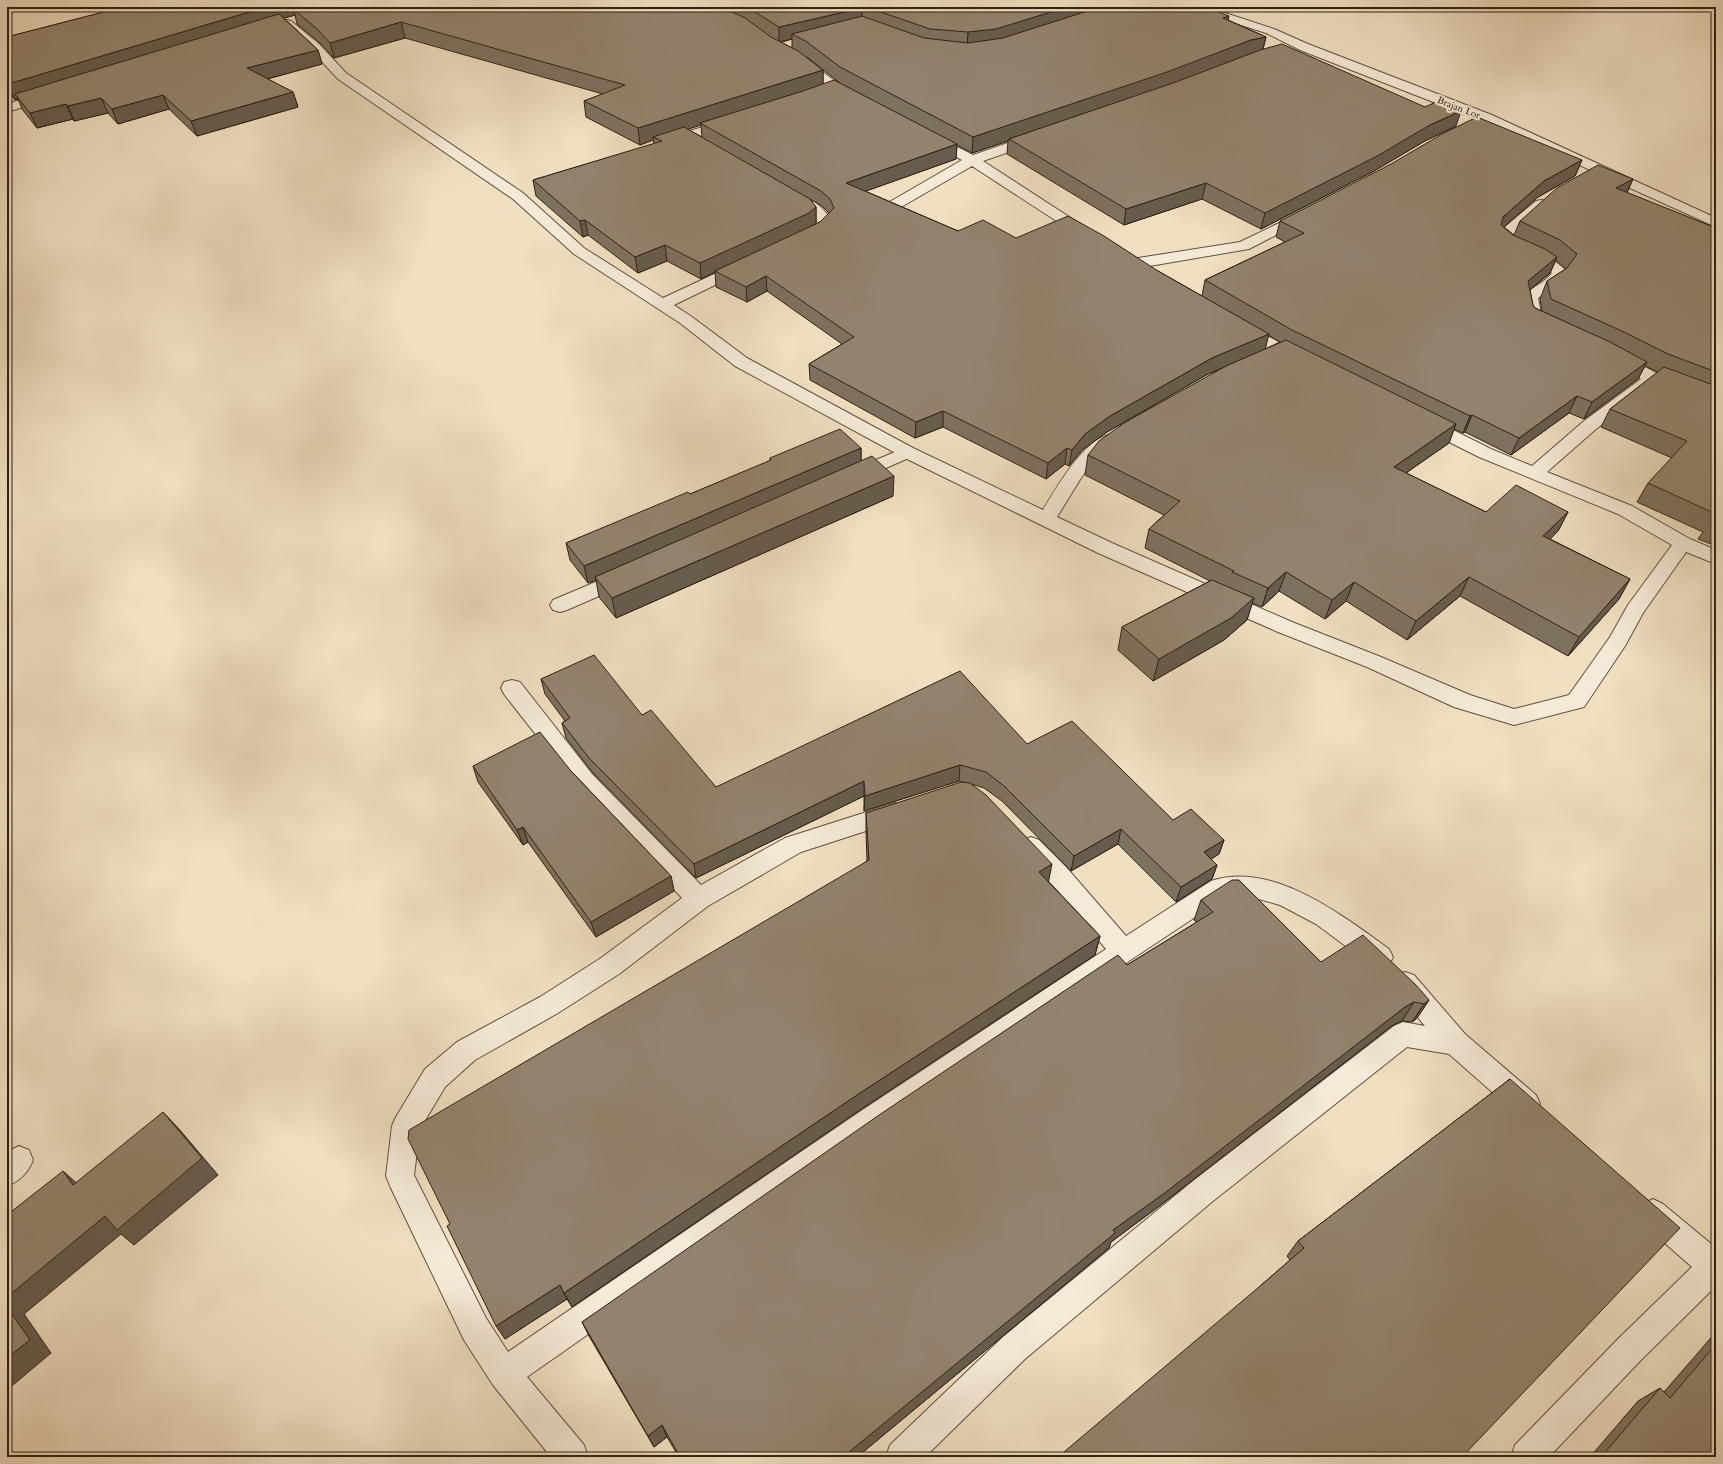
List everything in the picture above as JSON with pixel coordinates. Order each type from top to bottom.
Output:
[{"type":"street","name":"Brajan Lor","points":[[1195,7],[1270,32],[1304,47],[1486,118],[1591,172],[1716,223]]},
{"type":"street","points":[[288,22],[315,47],[342,76],[525,193],[579,251],[686,320],[741,362],[907,452],[1046,520],[1285,627],[1374,662],[1462,701],[1514,717],[1576,701],[1618,641],[1635,610],[1683,543]]},
{"type":"street","points":[[1282,52],[1304,47]]},
{"type":"street","points":[[784,52],[803,62],[827,90],[867,103]]},
{"type":"street","points":[[7,108],[60,92]]},
{"type":"street","points":[[1473,125],[1486,118]]},
{"type":"street","points":[[657,145],[740,120]]},
{"type":"street","points":[[919,131],[972,160],[1102,244]]},
{"type":"street","points":[[891,207],[972,160],[1045,135]]},
{"type":"street","points":[[687,136],[701,144]]},
{"type":"street","points":[[775,187],[816,210],[824,218],[826,224],[815,233],[794,243]]},
{"type":"street","points":[[1550,198],[1505,234],[1503,240],[1510,246],[1554,266],[1560,272],[1553,282],[1532,295],[1530,298],[1535,321],[1555,330]]},
{"type":"street","points":[[1149,275],[1126,260],[1244,246],[1319,208]]},
{"type":"street","points":[[662,305],[752,262]]},
{"type":"street","points":[[1227,320],[1309,365]]},
{"type":"street","points":[[1259,359],[1281,351]]},
{"type":"street","points":[[1534,474],[1590,425],[1658,380],[1601,351]]},
{"type":"street","points":[[1408,414],[1485,454],[1625,510],[1683,543],[1716,558]]},
{"type":"street","points":[[1046,520],[1073,476],[1090,456],[1127,430]]},
{"type":"street","points":[[835,484],[907,452]]},
{"type":"street","points":[[560,605],[640,570]]},
{"type":"street","points":[[512,688],[584,780],[699,899]]},
{"type":"street","points":[[572,1457],[504,1374],[476,1329],[400,1176],[406,1126],[434,1078],[466,1051],[549,1005],[610,966],[699,899],[793,845],[914,806]]},
{"type":"street","points":[[1014,830],[1057,874],[1123,951]]},
{"type":"street","points":[[504,1374],[871,1120],[1123,951],[1220,888],[1252,887],[1287,897],[1324,917],[1390,965],[1456,1042],[1546,1121]]},
{"type":"street","points":[[902,1457],[1014,1348],[1203,1191],[1403,1034],[1456,1042]]},
{"type":"street","points":[[1527,1457],[1629,1350],[1715,1268],[1636,1199]]},
{"type":"building","points":[[123,7],[266,7],[8,84],[7,83],[7,37]]},
{"type":"building","points":[[299,7],[721,7],[745,18],[771,37],[798,51],[823,70],[638,128],[584,101],[625,85],[401,22],[330,43],[316,28],[293,9]]},
{"type":"building","points":[[745,7],[1067,7],[996,29],[968,32],[930,29],[875,10],[862,8],[779,27]]},
{"type":"building","points":[[1100,7],[1208,7],[1229,16],[1223,18],[1266,37],[1251,40],[1167,72],[973,137],[840,67],[807,42],[792,34],[862,16],[924,38],[968,43],[1003,38]]},
{"type":"building","points":[[279,14],[318,50],[247,68],[293,92],[191,121],[163,95],[112,109],[101,98],[68,106],[66,104],[30,113],[15,94]]},
{"type":"building","points":[[1282,44],[1425,107],[1438,101],[1461,111],[1430,125],[1379,155],[1265,213],[1206,183],[1126,209],[1009,139],[1176,82],[1260,50]]},
{"type":"building","points":[[834,80],[957,144],[846,183],[958,231],[983,220],[1016,238],[1068,216],[1104,236],[1158,271],[1269,334],[1212,358],[1110,416],[1085,434],[1072,450],[1067,448],[1048,463],[943,411],[916,422],[809,364],[854,337],[766,276],[746,287],[715,271],[820,222],[834,208],[830,199],[821,191],[700,123]]},
{"type":"building","points":[[1477,117],[1582,160],[1544,181],[1503,217],[1501,225],[1513,235],[1545,249],[1557,257],[1528,281],[1535,308],[1610,342],[1647,362],[1592,402],[1577,396],[1519,438],[1292,330],[1205,280],[1304,233],[1280,221],[1391,164],[1442,134]]},
{"type":"building","points":[[684,127],[810,199],[816,207],[809,213],[700,263],[665,245],[635,257],[585,220],[580,221],[533,180],[662,141],[653,137]]},
{"type":"building","points":[[1598,165],[1633,179],[1616,188],[1716,228],[1716,372],[1668,354],[1551,299],[1547,281],[1567,268],[1577,254],[1560,240],[1520,221],[1557,188]]},
{"type":"building","points":[[1286,340],[1456,424],[1394,467],[1486,512],[1516,485],[1568,512],[1543,536],[1630,579],[1579,637],[1469,577],[1416,621],[1354,582],[1332,600],[1286,572],[1268,588],[1232,572],[1234,571],[1149,529],[1180,501],[1088,455],[1099,441],[1124,423],[1226,366]]},
{"type":"building","points":[[1664,367],[1716,386],[1716,514],[1648,483],[1687,441],[1610,409]]},
{"type":"building","points":[[840,429],[861,448],[584,566],[566,543],[688,492],[690,494],[771,460],[770,458]]},
{"type":"building","points":[[872,456],[894,476],[612,598],[595,577]]},
{"type":"building","points":[[1716,514],[1716,523],[1710,520]]},
{"type":"building","points":[[1212,580],[1254,598],[1231,618],[1159,659],[1122,627]]},
{"type":"building","points":[[594,655],[642,715],[651,710],[716,787],[960,671],[1027,744],[1072,721],[1173,820],[1191,809],[1224,840],[1204,852],[1217,865],[1181,887],[1121,829],[1074,856],[1004,786],[986,772],[960,765],[865,796],[864,781],[694,864],[589,758],[562,723],[570,718],[541,679]]},
{"type":"building","points":[[540,732],[571,771],[671,876],[591,922],[523,827],[517,830],[473,766]]},
{"type":"building","points":[[961,782],[970,783],[986,795],[1052,864],[1039,872],[1100,936],[860,1093],[564,1293],[560,1285],[496,1326],[447,1226],[450,1224],[408,1139],[409,1130],[869,860],[866,813]]},
{"type":"building","points":[[1232,880],[1239,880],[1321,962],[1363,935],[1416,985],[1429,1000],[1424,1004],[1414,1002],[1405,1007],[1166,1192],[1113,1230],[1115,1233],[843,1457],[680,1457],[662,1425],[648,1436],[582,1322],[882,1113],[1118,955],[1127,965],[1213,912],[1201,900]]},
{"type":"building","points":[[1510,1079],[1680,1228],[1462,1457],[1058,1457],[1304,1248],[1298,1241]]},
{"type":"building","points":[[163,1112],[202,1158],[117,1230],[105,1216],[7,1297],[7,1215],[63,1171],[73,1185]]},
{"type":"building","points":[[7,1307],[30,1340],[7,1358]]},
{"type":"building","points":[[1716,1344],[1716,1457],[1601,1457],[1660,1388],[1670,1398]]}]
